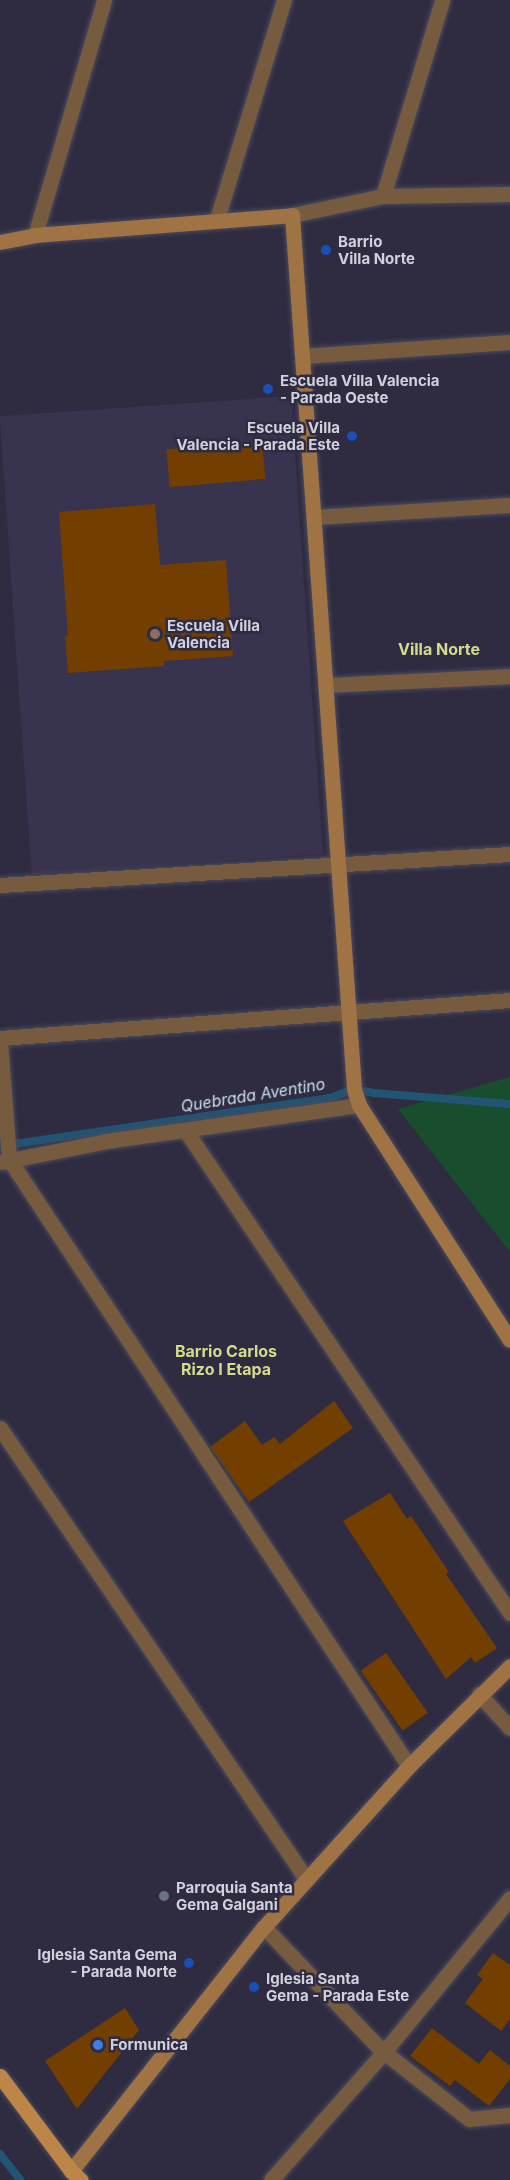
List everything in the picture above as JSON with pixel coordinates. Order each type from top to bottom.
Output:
[{"type":"main road","points":[[0,2076],[76,2176]]},
{"type":"street","points":[[35,235],[104,0]]},
{"type":"street","points":[[217,219],[284,0]]},
{"type":"street","points":[[383,196],[442,0]]},
{"type":"street","points":[[0,242],[35,235],[292,214],[383,196],[510,194]]},
{"type":"street","points":[[292,214],[354,1089],[359,1105],[510,1340]]},
{"type":"street","points":[[303,356],[510,342]]},
{"type":"street","points":[[314,517],[510,505]]},
{"type":"street","points":[[326,685],[510,676]]},
{"type":"street","points":[[0,885],[510,854]]},
{"type":"street","points":[[409,1766],[4,1160],[0,1040],[510,1000]]},
{"type":"street","points":[[4,1160],[106,1140],[186,1131],[359,1105]]},
{"type":"street","points":[[186,1131],[510,1613]]},
{"type":"street","points":[[0,1428],[307,1880]]},
{"type":"street","points":[[76,2176],[264,1927],[409,1766],[479,1694],[510,1666]]},
{"type":"street","points":[[479,1694],[510,1728]]},
{"type":"street","points":[[271,2180],[384,2053],[510,1898]]},
{"type":"street","points":[[264,1927],[384,2053],[469,2119],[510,2115]]},
{"type":"shaded area","name":"Escuela Villa Valencia","points":[[291,396],[323,854],[32,874],[0,416]]},
{"type":"green space","points":[[510,1077],[510,1252],[398,1109]]},
{"type":"building","points":[[262,441],[265,479],[170,487],[166,449]]},
{"type":"building","points":[[155,504],[160,565],[226,560],[233,656],[164,661],[164,666],[68,673],[65,636],[68,636],[59,512]]},
{"type":"building","points":[[334,1401],[353,1428],[249,1502],[210,1447],[245,1421],[262,1445],[274,1437],[280,1444]]},
{"type":"building","points":[[390,1493],[407,1519],[411,1516],[449,1572],[446,1574],[497,1648],[475,1663],[471,1657],[446,1679],[343,1521]]},
{"type":"building","points":[[386,1653],[428,1713],[402,1731],[361,1671]]},
{"type":"building","points":[[493,1953],[510,1965],[510,2019],[501,2031],[465,2003],[483,1979],[477,1975]]},
{"type":"building","name":"Formunica","points":[[125,2008],[139,2030],[77,2109],[45,2061]]},
{"type":"building","points":[[432,2028],[479,2064],[490,2050],[510,2066],[510,2079],[489,2106],[455,2080],[450,2086],[410,2056]]},
{"type":"waterway","name":"Quebrada Aventino","points":[[0,1146],[330,1098],[354,1089],[374,1093],[510,1104]]},
{"type":"waterway","points":[[0,2154],[20,2180]]},
{"type":"place","name":"Barrio Villa Norte","points":[[326,250]]},
{"type":"place","name":"Escuela Villa Valencia - Parada Oeste","points":[[268,389]]},
{"type":"place","name":"Escuela Villa Valencia - Parada Este","points":[[352,436]]},
{"type":"place","name":"Escuela Villa Valencia","points":[[155,634]]},
{"type":"place","name":"Parroquia Santa Gema Galgani","points":[[164,1896]]},
{"type":"place","name":"Iglesia Santa Gema - Parada Norte","points":[[189,1963]]},
{"type":"place","name":"Iglesia Santa Gema - Parada Este","points":[[254,1987]]},
{"type":"place","name":"Formunica","points":[[98,2045]]},
{"type":"district","name":"Villa Norte","points":[[439,649]]},
{"type":"district","name":"Barrio Carlos Rizo I Etapa","points":[[226,1360]]}]
